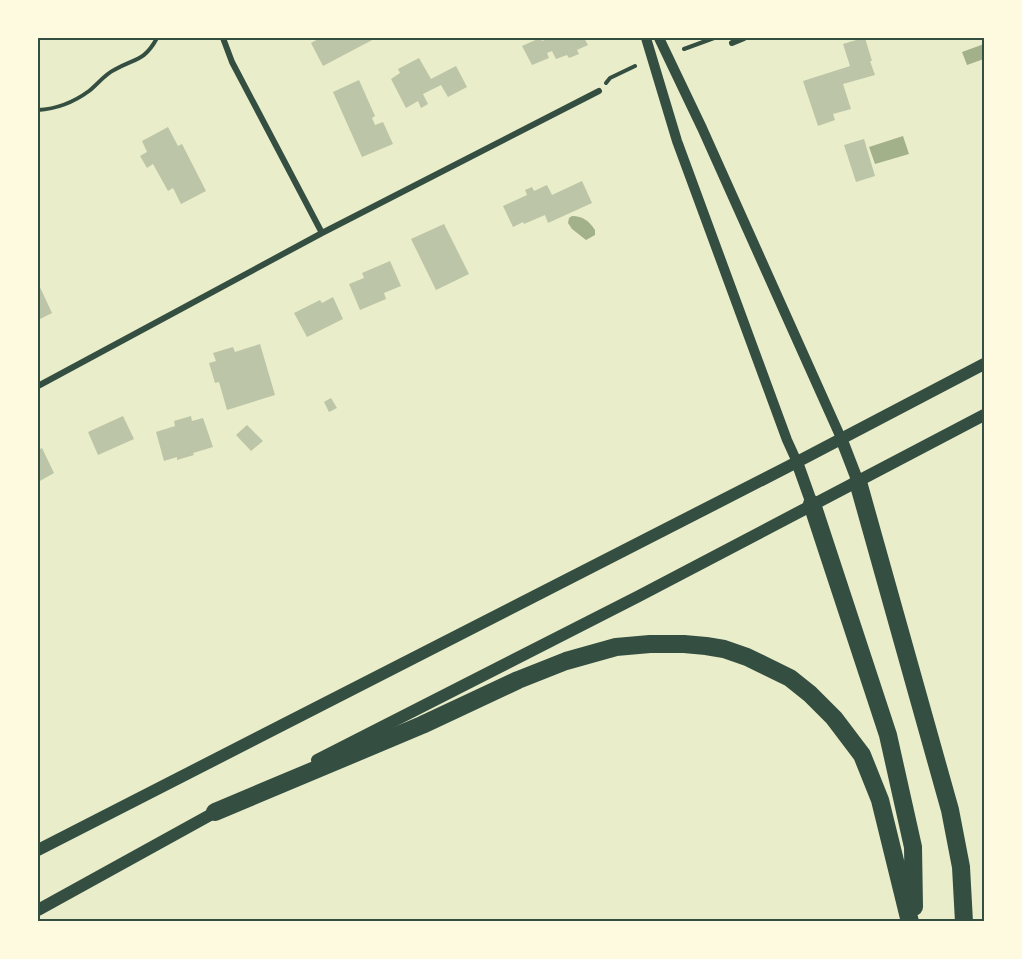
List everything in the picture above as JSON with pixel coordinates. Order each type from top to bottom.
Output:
[{"type":"highway","points":[[858,482],[950,810],[961,867],[964,921]]},
{"type":"highway","points":[[812,504],[888,735],[913,847],[912,921]]},
{"type":"highway","points":[[215,813],[566,661],[616,647],[650,644],[706,646],[747,657],[790,678],[834,718],[862,755],[880,800],[912,921]]},
{"type":"main road","points":[[38,850],[984,364]]},
{"type":"main road","points":[[38,910],[215,813],[639,596],[984,415]]},
{"type":"main road","points":[[841,438],[858,482]]},
{"type":"main road","points":[[797,462],[812,504]]},
{"type":"street","points":[[223,38],[232,62],[322,233]]},
{"type":"street","points":[[646,38],[677,141],[797,462]]},
{"type":"street","points":[[659,38],[702,128],[841,438]]},
{"type":"street","points":[[732,43],[744,38]]},
{"type":"street","points":[[38,386],[322,233],[599,91]]},
{"type":"path","points":[[38,110],[51,109],[70,102],[89,91],[113,70],[139,59],[150,50],[157,38]]},
{"type":"path","points":[[684,49],[714,38]]},
{"type":"path","points":[[599,91],[610,78],[635,66]]},
{"type":"shaded area","points":[[984,44],[984,59],[967,65],[962,52]]},
{"type":"shaded area","points":[[903,136],[909,154],[875,164],[869,147]]},
{"type":"shaded area","points":[[572,216],[583,218],[588,222],[595,230],[595,235],[586,240],[572,229],[568,223]]},
{"type":"building","points":[[320,38],[376,38],[323,66],[311,43]]},
{"type":"building","points":[[540,38],[542,41],[547,38],[584,38],[588,45],[577,50],[579,54],[569,58],[567,55],[556,59],[552,51],[547,53],[549,58],[532,65],[522,46]]},
{"type":"building","points":[[865,38],[875,75],[843,84],[851,109],[833,114],[835,120],[818,126],[803,81],[850,66],[843,44]]},
{"type":"building","points":[[419,58],[431,79],[456,66],[467,87],[448,97],[441,85],[423,94],[428,104],[421,108],[418,101],[406,108],[391,79],[400,73],[398,69]]},
{"type":"building","points":[[359,80],[375,116],[372,118],[375,125],[383,122],[393,144],[362,157],[333,92]]},
{"type":"building","points":[[168,127],[178,146],[182,144],[206,191],[181,204],[173,188],[168,191],[153,164],[147,168],[140,156],[147,152],[142,141]]},
{"type":"building","points":[[864,139],[875,176],[856,182],[844,145]]},
{"type":"building","points":[[582,181],[592,203],[548,223],[545,215],[513,227],[503,206],[527,195],[525,190],[532,187],[534,191],[547,185],[552,195]]},
{"type":"building","points":[[444,224],[469,274],[436,290],[411,239]]},
{"type":"building","points":[[390,261],[401,286],[384,293],[386,299],[360,310],[349,284],[364,278],[362,273]]},
{"type":"building","points":[[38,283],[52,313],[38,320]]},
{"type":"building","points":[[333,297],[343,319],[307,337],[294,313],[320,300],[322,303]]},
{"type":"building","points":[[260,344],[275,395],[227,410],[219,382],[215,383],[209,363],[216,361],[213,353],[233,347],[235,352]]},
{"type":"building","points":[[331,398],[337,408],[329,412],[324,402]]},
{"type":"building","points":[[123,416],[134,439],[98,455],[88,432]]},
{"type":"building","points":[[191,416],[192,421],[203,418],[213,447],[177,460],[177,457],[164,461],[156,432],[175,426],[174,421]]},
{"type":"building","points":[[247,425],[263,441],[251,451],[236,435]]},
{"type":"building","points":[[42,448],[54,473],[38,482],[38,450]]}]
